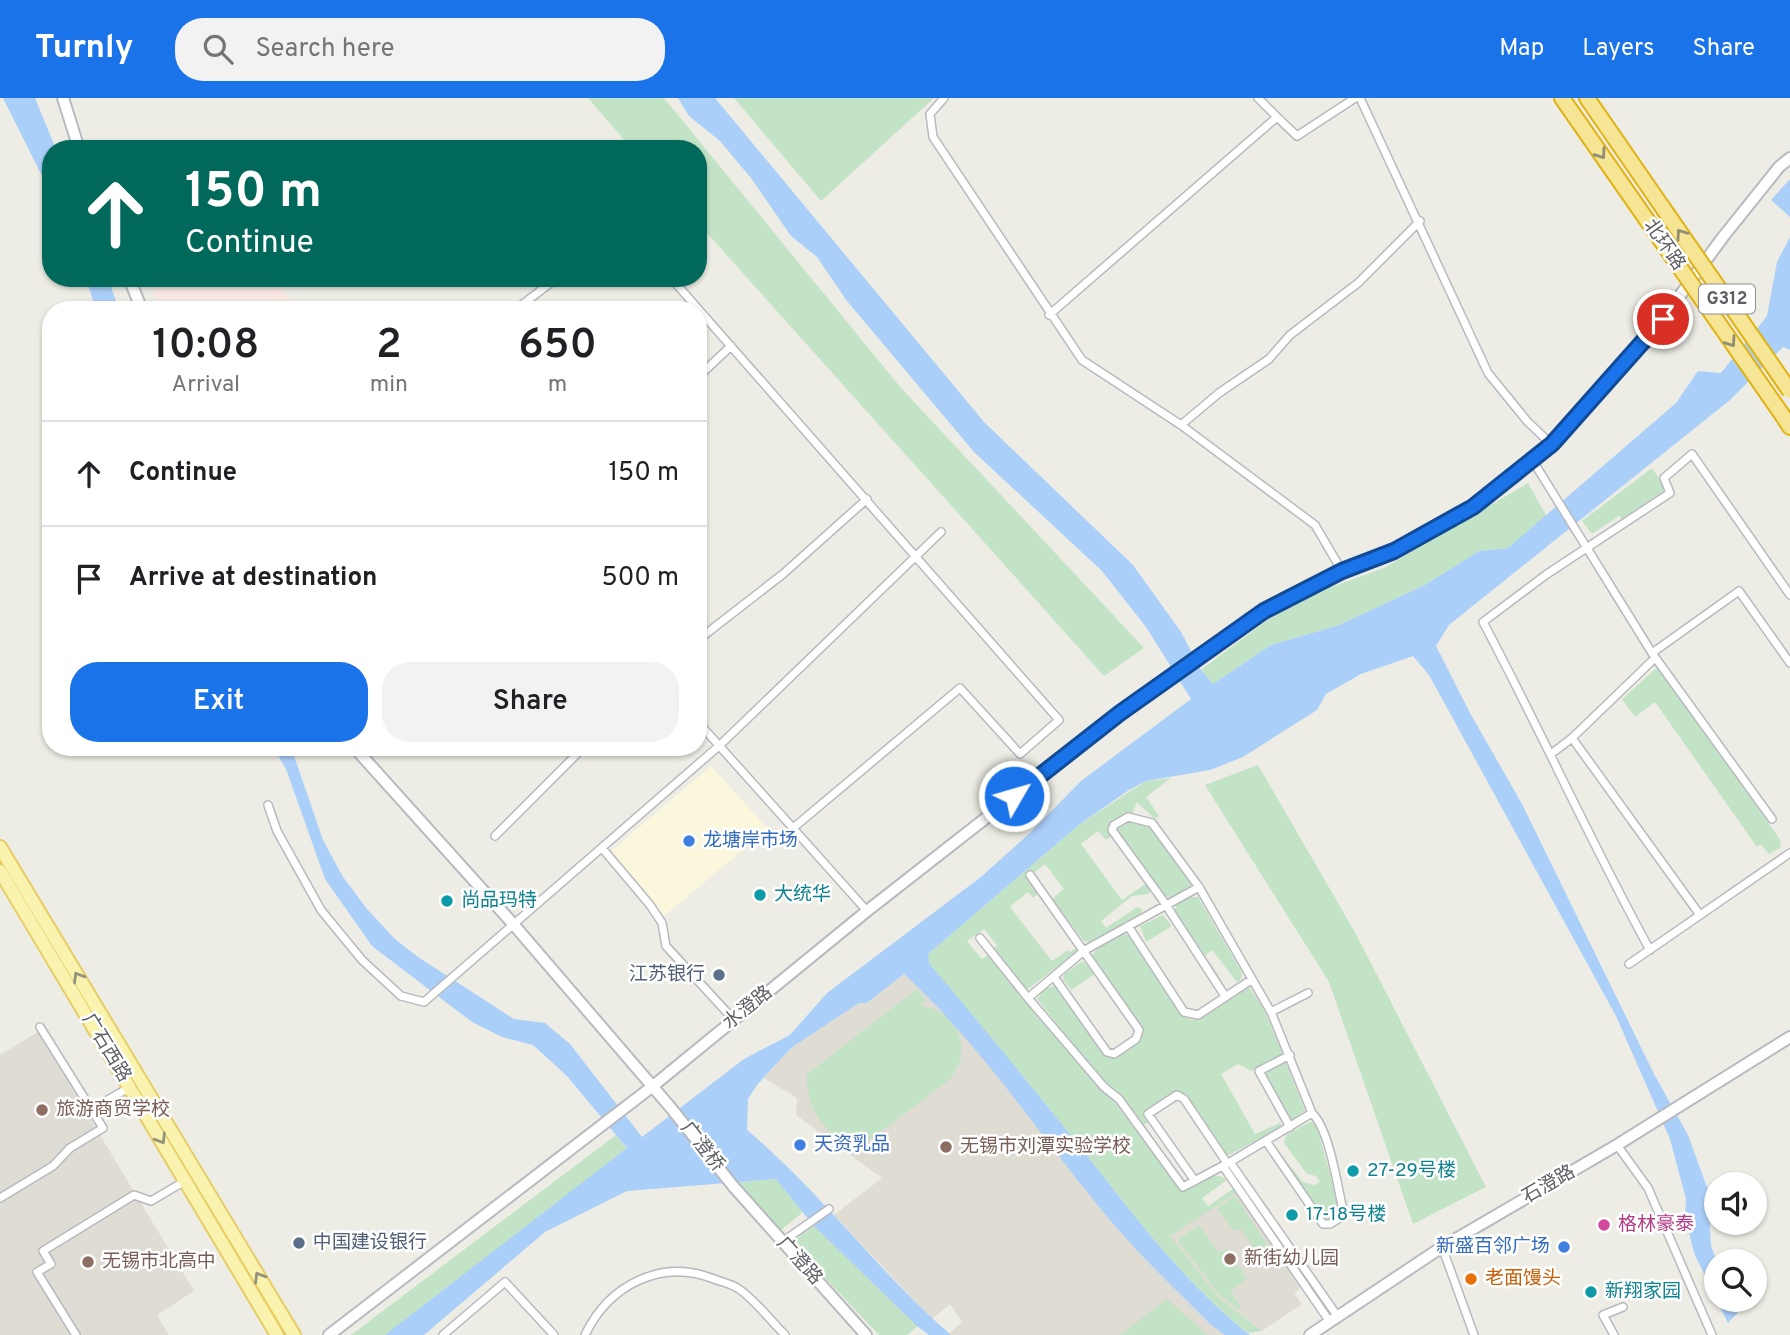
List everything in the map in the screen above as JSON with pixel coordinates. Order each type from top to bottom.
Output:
[{"type":"highway","name":"北环路","points":[[1562,98],[1786,422]]},
{"type":"highway","name":"北环路","points":[[1587,98],[1790,391]]},
{"type":"main road","points":[[0,847],[135,1084],[294,1335]]},
{"type":"main road","name":"广石西路","points":[[0,870],[135,1084],[186,1180],[276,1335]]},
{"type":"street","points":[[63,98],[76,140]]},
{"type":"street","points":[[944,98],[930,114],[933,137],[1049,315],[1082,360],[1181,425],[1315,525],[1342,571]]},
{"type":"street","points":[[1258,98],[1297,136],[1355,98]]},
{"type":"street","points":[[1360,98],[1420,221],[1488,373],[1527,421],[1552,444]]},
{"type":"street","points":[[1049,315],[1278,117]]},
{"type":"street","name":"水澄路","points":[[329,1335],[604,1125],[867,911],[1167,679],[1264,611],[1342,571],[1394,551],[1473,507],[1533,461],[1552,444],[1648,339],[1723,237],[1779,167],[1790,158]]},
{"type":"street","points":[[1181,425],[1219,393],[1269,359],[1290,335],[1358,283],[1420,221]]},
{"type":"street","points":[[527,301],[545,287]]},
{"type":"street","points":[[679,287],[691,301]]},
{"type":"street","points":[[707,319],[1059,720],[1020,754],[960,688],[792,829]]},
{"type":"street","points":[[707,369],[731,346]]},
{"type":"street","points":[[1650,950],[1599,858],[1551,754],[1483,622],[1547,573],[1588,549],[1670,493],[1664,478],[1692,454],[1790,595]]},
{"type":"street","points":[[1533,461],[1653,655],[1772,819]]},
{"type":"street","points":[[707,633],[783,574],[867,499]]},
{"type":"street","points":[[268,805],[277,831],[321,910],[362,960],[401,996],[424,1002],[720,745],[941,532]]},
{"type":"street","points":[[1551,754],[1572,738],[1653,655],[1739,591],[1790,663]]},
{"type":"street","points":[[707,731],[867,911]]},
{"type":"street","points":[[1572,738],[1700,915]]},
{"type":"street","name":"广澄桥","points":[[362,756],[514,925],[653,1086],[733,1186]]},
{"type":"street","points":[[495,836],[575,756]]},
{"type":"street","points":[[1225,996],[1112,830],[1119,820],[1128,817],[1152,823],[1199,887],[1271,1012],[1312,1113],[1317,1118],[1344,1215],[1330,1224],[1322,1224],[1266,1141]]},
{"type":"street","points":[[602,848],[662,923],[666,946],[734,1020]]},
{"type":"street","points":[[1629,964],[1790,853]]},
{"type":"street","points":[[1030,875],[1139,1030],[1136,1039],[1114,1054],[1107,1052],[1054,977]]},
{"type":"street","points":[[1028,998],[1085,950],[1199,887]]},
{"type":"street","points":[[1128,926],[1184,1012],[1198,1015],[1251,980]]},
{"type":"street","points":[[980,938],[1104,1087],[1119,1099],[1183,1187],[1312,1113]]},
{"type":"street","points":[[1271,1012],[1308,993]]},
{"type":"street","points":[[0,1198],[53,1166],[70,1148],[103,1128],[40,1027]]},
{"type":"street","name":"石澄路","points":[[1310,1335],[1442,1247],[1658,1121],[1790,1037]]},
{"type":"street","points":[[1290,1055],[1259,1071],[1290,1127]]},
{"type":"street","points":[[92,1109],[135,1084]]},
{"type":"street","points":[[1195,1181],[1147,1114],[1170,1099],[1180,1096],[1334,1320]]},
{"type":"street","points":[[1144,1134],[1156,1126]]},
{"type":"street","points":[[1617,1145],[1648,1188],[1712,1335]]},
{"type":"street","points":[[76,1335],[37,1272],[51,1264],[43,1251],[134,1195],[151,1201],[186,1180]]},
{"type":"street","name":"广澄路","points":[[733,1186],[866,1335]]},
{"type":"street","points":[[782,1242],[829,1209]]},
{"type":"street","points":[[1442,1247],[1474,1335]]},
{"type":"street","points":[[585,1335],[595,1314],[617,1293],[652,1274],[694,1271],[738,1288],[785,1335]]},
{"type":"street","points":[[443,1335],[505,1282],[554,1335]]},
{"type":"street","points":[[1614,1335],[1604,1315],[1623,1307]]},
{"type":"shaded area","points":[[151,287],[281,287],[292,301],[157,301]]},
{"type":"shaded area","name":"龙塘岸市场","points":[[711,766],[768,829],[664,916],[610,852]]},
{"type":"shaded area","name":"无锡市刘潭实验学校","points":[[904,974],[948,1014],[983,1055],[1116,1227],[1211,1325],[1225,1335],[951,1335],[949,1334],[962,1322],[950,1304],[932,1319],[834,1215],[882,1178],[796,1115],[797,1098],[764,1078],[791,1048],[859,1003],[868,1003]]},
{"type":"shaded area","name":"无锡市北高中","points":[[38,1032],[194,1291],[157,1315],[169,1335],[0,1335],[0,1055]]},
{"type":"shaded area","name":"新街幼儿园","points":[[1236,1193],[1275,1250],[1269,1254],[1278,1267],[1284,1264],[1300,1288],[1294,1293],[1302,1304],[1262,1331],[1219,1298],[1169,1236]]},
{"type":"green space","points":[[588,98],[664,98],[698,140],[624,140]]},
{"type":"green space","points":[[734,98],[934,98],[821,201]]},
{"type":"green space","points":[[707,151],[901,388],[1144,648],[1104,676],[707,233]]},
{"type":"green space","points":[[1652,468],[1666,489],[1623,520],[1619,516],[1592,534],[1582,521]]},
{"type":"green space","points":[[1528,483],[1547,517],[1508,548],[1479,551],[1425,585],[1339,625],[1271,645],[1213,684],[1201,670],[1274,615],[1312,594],[1384,568]]},
{"type":"green space","points":[[1658,667],[1781,841],[1780,848],[1769,854],[1760,844],[1757,847],[1655,702],[1635,717],[1622,699]]},
{"type":"green space","points":[[1258,765],[1356,934],[1486,1187],[1413,1224],[1329,982],[1205,785]]},
{"type":"green space","points":[[1171,778],[1146,797],[1159,816],[1155,819],[1137,802],[1132,815],[1121,816],[1110,826],[1108,829],[1112,836],[1106,840],[1098,831],[1081,844],[1122,900],[1147,883],[1152,890],[1148,894],[1132,896],[1101,921],[1106,928],[1137,907],[1142,909],[1142,913],[1090,942],[1084,941],[1052,899],[1064,889],[1045,864],[1027,878],[1039,893],[1033,898],[1028,892],[1010,907],[1052,961],[1068,950],[1070,952],[1077,947],[1079,950],[1028,989],[1022,988],[992,950],[997,945],[984,929],[967,941],[982,959],[988,955],[1090,1078],[1116,1104],[1183,1192],[1211,1177],[1227,1180],[1202,1198],[1208,1206],[1233,1189],[1236,1193],[1170,1236],[1219,1298],[1262,1331],[1248,1333],[1181,1270],[928,963],[928,954],[1080,824],[1146,781]]},
{"type":"green space","points":[[1127,819],[1150,825],[1191,881],[1190,888],[1173,898],[1164,896],[1116,832],[1116,828]]},
{"type":"green space","points":[[1191,897],[1198,897],[1242,973],[1237,982],[1212,950],[1205,956],[1219,976],[1224,991],[1173,913],[1177,904]]},
{"type":"green space","points":[[1163,915],[1172,926],[1146,942],[1140,926]]},
{"type":"green space","points":[[1124,934],[1131,936],[1184,1017],[1193,1020],[1200,1017],[1249,987],[1262,1006],[1283,1054],[1251,1071],[1238,1064],[1221,1074],[1255,1134],[1280,1123],[1283,1126],[1229,1155],[1185,1096],[1176,1093],[1143,1113],[1149,1122],[1144,1125],[1123,1096],[1099,1076],[1037,999],[1045,989],[1057,985],[1106,1054],[1141,1037],[1141,1029],[1092,955],[1097,949]]},
{"type":"green space","points":[[1083,961],[1095,974],[1071,990],[1063,979],[1064,974]]},
{"type":"green space","points":[[917,989],[926,1000],[920,1005],[944,1015],[959,1034],[961,1057],[957,1068],[949,1080],[871,1139],[846,1143],[829,1130],[817,1115],[809,1096],[806,1075]]},
{"type":"green space","points":[[1280,1063],[1286,1063],[1305,1111],[1291,1120],[1264,1074]]},
{"type":"green space","points":[[1310,1122],[1316,1124],[1340,1209],[1339,1214],[1328,1220],[1323,1218],[1275,1147],[1303,1182],[1315,1185],[1320,1182],[1316,1176],[1307,1174],[1284,1143],[1286,1135]]},
{"type":"green space","points":[[616,1135],[627,1149],[385,1335],[351,1335]]},
{"type":"green space","points":[[777,1179],[803,1212],[780,1231],[737,1182]]},
{"type":"green space","points":[[1235,1196],[1271,1250],[1260,1257],[1240,1228],[1234,1231],[1217,1208]]},
{"type":"green space","points":[[813,1225],[918,1326],[907,1335],[879,1335],[792,1243]]},
{"type":"green space","points":[[1199,1225],[1219,1253],[1226,1249],[1247,1279],[1230,1291],[1241,1307],[1238,1309],[1219,1294],[1177,1240]]},
{"type":"green space","points":[[1167,1299],[1207,1335],[1120,1335]]},
{"type":"water","points":[[3,98],[35,98],[52,140],[42,140],[42,176]]},
{"type":"water","points":[[678,98],[715,98],[984,422],[1133,565],[1181,632],[1201,670],[1213,684],[1271,645],[1339,625],[1425,585],[1479,551],[1508,548],[1676,403],[1698,371],[1721,373],[1767,316],[1777,262],[1790,237],[1790,350],[1783,347],[1730,400],[1449,625],[1436,646],[1470,713],[1522,804],[1654,1074],[1688,1135],[1704,1179],[1704,1235],[1710,1235],[1712,1249],[1704,1249],[1704,1274],[1694,1253],[1685,1216],[1686,1199],[1670,1139],[1616,1016],[1429,675],[1413,656],[1361,674],[1326,694],[1317,710],[1243,757],[1210,770],[1146,781],[1129,790],[1080,824],[928,954],[929,963],[1162,1249],[1204,1294],[1250,1335],[1225,1335],[1211,1325],[1138,1252],[988,1065],[934,1003],[904,974],[867,1003],[859,1003],[791,1048],[757,1085],[748,1099],[747,1130],[800,1179],[924,1311],[951,1335],[929,1335],[917,1326],[813,1225],[776,1179],[627,1191],[545,1232],[424,1335],[385,1335],[627,1148],[567,1076],[533,1045],[502,1037],[472,1022],[372,946],[325,879],[286,769],[278,756],[294,756],[323,840],[343,877],[367,909],[395,939],[418,957],[514,1019],[545,1023],[570,1044],[642,1137],[744,1059],[790,1035],[827,993],[981,877],[1030,833],[1081,781],[1191,699],[1146,627],[1102,571],[974,452],[847,301],[817,257],[791,236],[751,178],[720,141],[689,116]]},
{"type":"water","points":[[1790,179],[1790,217],[1771,200]]},
{"type":"water","points":[[89,287],[111,287],[116,301],[93,301]]},
{"type":"water","points":[[1723,1312],[1738,1312],[1728,1323]]},
{"type":"place","name":"龙塘岸市场","points":[[689,841]]},
{"type":"place","name":"大统华","points":[[760,895]]},
{"type":"place","name":"尚品玛特","points":[[447,901]]},
{"type":"place","name":"江苏银行","points":[[719,975]]},
{"type":"place","name":"旅游商贸学校","points":[[42,1110]]},
{"type":"place","name":"天资乳品","points":[[800,1145]]},
{"type":"place","name":"无锡市刘潭实验学校","points":[[946,1147]]},
{"type":"place","name":"27-29号楼","points":[[1353,1171]]},
{"type":"place","name":"17-18号楼","points":[[1292,1215]]},
{"type":"place","name":"格林豪泰","points":[[1604,1225]]},
{"type":"place","name":"中国建设银行","points":[[299,1243]]},
{"type":"place","name":"新盛百邻广场","points":[[1564,1247]]},
{"type":"place","name":"新街幼儿园","points":[[1230,1259]]},
{"type":"place","name":"无锡市北高中","points":[[88,1262]]},
{"type":"place","name":"老面馒头","points":[[1471,1279]]},
{"type":"place","name":"新翔家园","points":[[1591,1292]]},
{"type":"route","points":[[1014,796],[1120,713],[1264,611],[1342,571],[1394,551],[1473,507],[1552,444],[1663,319]]}]
